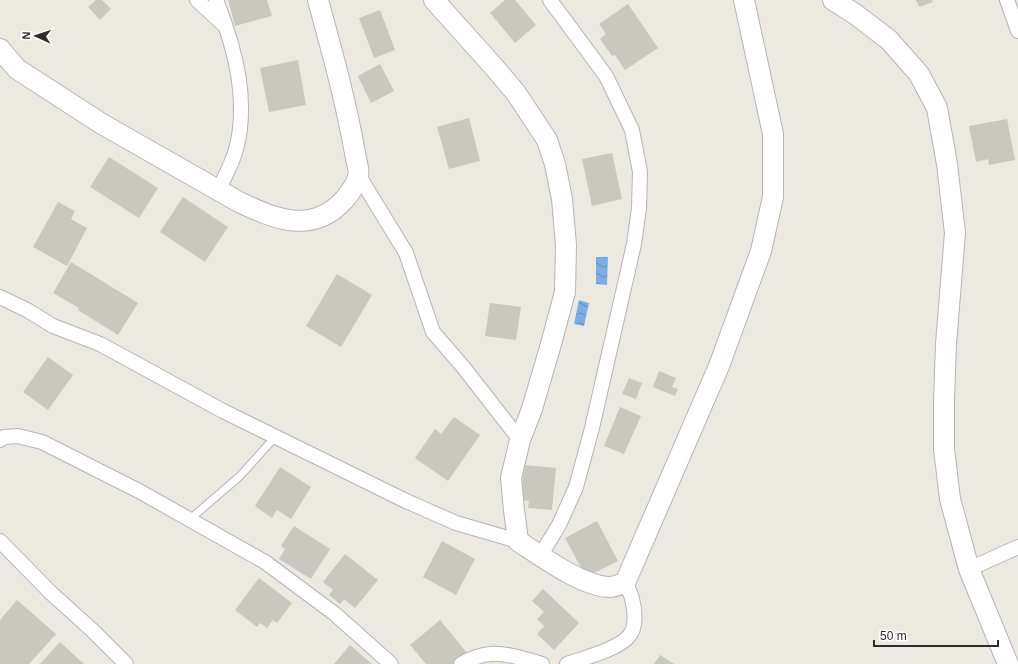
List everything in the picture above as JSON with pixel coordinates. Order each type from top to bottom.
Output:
[{"type":"street","points":[[197,0],[227,28]]},
{"type":"street","points":[[216,0],[227,28],[236,60],[240,91],[241,118],[234,153],[218,190]]},
{"type":"street","points":[[318,0],[351,131],[359,176],[406,253],[433,332],[464,368],[520,440]]},
{"type":"street","points":[[434,0],[516,93],[547,140],[556,164],[562,199],[566,245],[565,292],[552,344],[532,410],[520,440],[512,478],[518,541]]},
{"type":"street","points":[[540,556],[559,524],[576,487],[592,428],[634,244],[639,208],[640,172],[632,130],[606,76],[550,0]]},
{"type":"street","points":[[0,297],[53,326],[100,344],[223,412],[406,501],[456,523],[518,541],[574,576],[611,587],[625,582],[719,366],[761,252],[773,197],[773,134],[744,0]]},
{"type":"street","points":[[833,0],[855,14],[889,40],[919,74],[937,108],[947,164],[955,233],[946,344],[944,400],[944,450],[950,499],[969,569],[1008,664]]},
{"type":"street","points":[[1007,0],[1018,31]]},
{"type":"street","points":[[0,49],[17,69],[95,120],[239,202],[262,213],[290,221],[314,220],[334,210],[350,193],[359,176]]},
{"type":"street","points":[[0,440],[18,436],[42,442],[139,491],[265,562],[335,614],[391,664]]},
{"type":"street","points":[[0,541],[50,592],[92,630],[126,664]]},
{"type":"street","points":[[969,569],[1018,547]]},
{"type":"street","points":[[567,664],[620,644],[630,635],[635,616],[632,594],[625,582]]},
{"type":"street","points":[[461,664],[471,659],[490,654],[514,656],[542,664]]},
{"type":"lane","points":[[189,520],[240,476],[275,437]]},
{"type":"water","points":[[596,257],[608,257],[607,285],[596,284]]},
{"type":"water","points":[[579,300],[589,303],[584,326],[574,324]]},
{"type":"building","points":[[96,0],[102,0],[111,9],[100,20],[88,7]]},
{"type":"building","points":[[228,0],[267,0],[272,16],[235,26]]},
{"type":"building","points":[[505,0],[515,0],[536,25],[515,43],[490,13]]},
{"type":"building","points":[[916,0],[932,0],[933,2],[919,7]]},
{"type":"building","points":[[628,4],[658,48],[625,70],[615,55],[612,56],[600,39],[606,34],[599,24]]},
{"type":"building","points":[[380,10],[395,50],[374,58],[359,18]]},
{"type":"building","points":[[298,60],[306,105],[269,112],[260,68]]},
{"type":"building","points":[[380,64],[394,91],[371,103],[358,76]]},
{"type":"building","points":[[469,118],[480,161],[449,169],[437,127]]},
{"type":"building","points":[[1007,119],[1015,160],[989,165],[988,159],[976,162],[969,126]]},
{"type":"building","points":[[612,153],[622,199],[592,206],[582,159]]},
{"type":"building","points":[[109,157],[158,188],[139,218],[90,187]]},
{"type":"building","points":[[183,197],[228,227],[205,262],[160,232]]},
{"type":"building","points":[[58,202],[75,211],[71,219],[87,228],[67,266],[33,247]]},
{"type":"building","points":[[71,262],[138,303],[118,335],[78,310],[79,308],[53,293]]},
{"type":"building","points":[[337,274],[372,295],[341,347],[306,326]]},
{"type":"building","points":[[490,303],[521,307],[516,340],[485,336]]},
{"type":"building","points":[[48,357],[73,375],[48,410],[23,392]]},
{"type":"building","points":[[659,371],[676,378],[672,387],[678,389],[675,396],[653,387]]},
{"type":"building","points":[[629,378],[642,383],[636,399],[622,394]]},
{"type":"building","points":[[620,407],[641,416],[624,454],[604,446]]},
{"type":"building","points":[[454,417],[480,435],[448,481],[415,458],[435,429],[441,434]]},
{"type":"building","points":[[524,465],[556,468],[552,510],[528,508],[529,501],[521,500]]},
{"type":"building","points":[[280,467],[311,487],[291,519],[277,510],[272,518],[255,506]]},
{"type":"building","points":[[597,521],[618,561],[586,577],[565,538]]},
{"type":"building","points":[[294,526],[330,549],[311,579],[279,559],[285,549],[281,546]]},
{"type":"building","points":[[442,541],[475,559],[456,595],[423,577]]},
{"type":"building","points":[[345,554],[378,580],[355,608],[344,599],[340,604],[329,595],[333,590],[323,582]]},
{"type":"building","points":[[259,578],[292,603],[277,623],[273,620],[267,628],[260,623],[257,627],[235,610]]},
{"type":"building","points":[[543,589],[579,623],[554,650],[537,634],[544,626],[537,619],[544,612],[532,601]]},
{"type":"building","points":[[17,600],[56,634],[29,664],[1,664],[0,620]]},
{"type":"building","points":[[440,620],[467,653],[454,664],[426,664],[410,645]]},
{"type":"building","points":[[60,642],[84,664],[40,664]]},
{"type":"building","points":[[350,645],[372,664],[334,664]]},
{"type":"building","points":[[660,655],[674,664],[654,664]]}]
